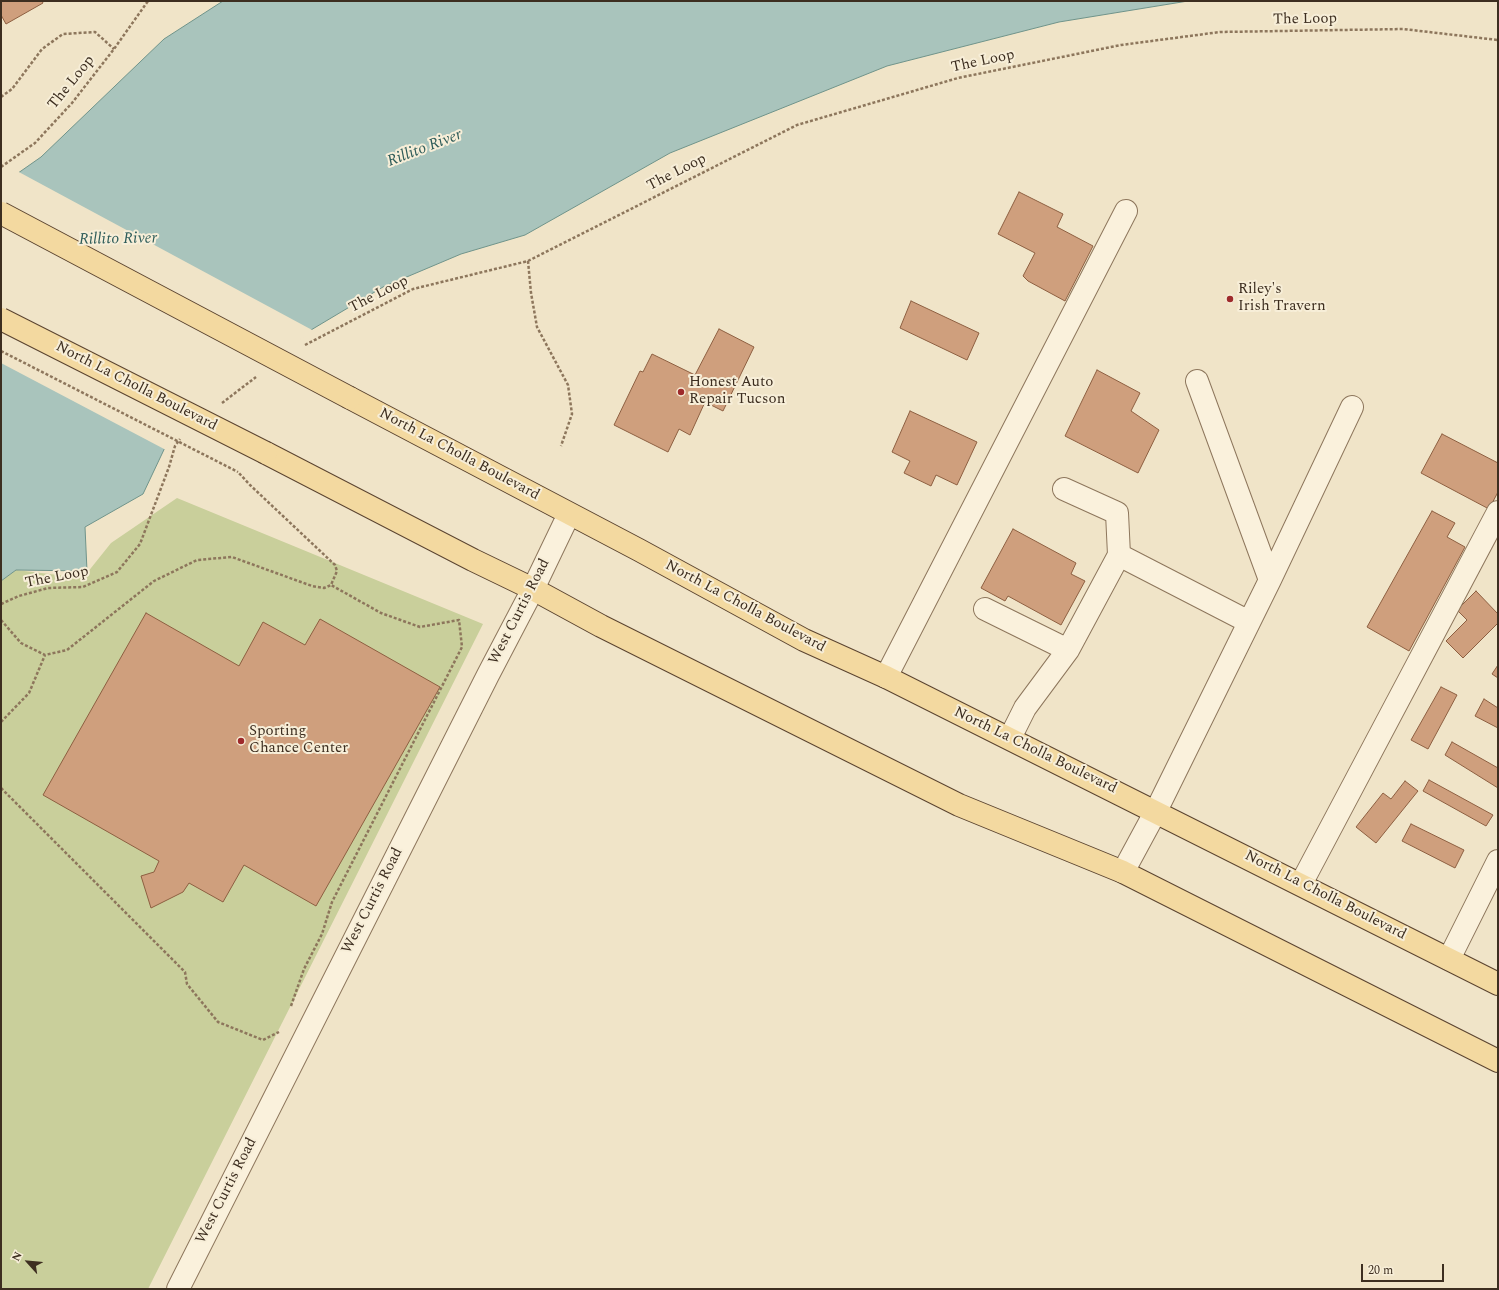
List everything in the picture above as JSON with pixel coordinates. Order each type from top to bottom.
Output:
[{"type":"main road","name":"North La Cholla Boulevard","points":[[1,212],[653,558],[804,640],[886,676],[1498,984]]},
{"type":"main road","name":"North La Cholla Boulevard","points":[[1,319],[473,560],[533,589],[601,626],[959,805],[1123,872],[1498,1061]]},
{"type":"street","points":[[886,676],[1126,211]]},
{"type":"street","points":[[1197,381],[1270,580]]},
{"type":"street","points":[[1123,872],[1156,811],[1270,580],[1352,407]]},
{"type":"street","points":[[1010,738],[1025,708],[1068,650],[1119,555],[1117,513],[1064,489]]},
{"type":"street","points":[[1301,884],[1498,512]]},
{"type":"street","name":"West Curtis Road","points":[[178,1289],[533,589],[569,514]]},
{"type":"street","points":[[1119,555],[1249,622]]},
{"type":"street","points":[[985,609],[1068,650]]},
{"type":"street","points":[[1449,959],[1498,861]]},
{"type":"path","name":"The Loop","points":[[1,167],[35,143],[72,103],[114,49],[148,1]]},
{"type":"path","name":"The Loop","points":[[298,349],[413,288],[528,261],[797,125],[958,78],[1121,45],[1220,32],[1404,29],[1498,40]]},
{"type":"path","points":[[1,97],[12,89],[42,49],[63,34],[95,32],[114,49]]},
{"type":"path","points":[[528,261],[531,293],[537,326],[568,385],[572,414],[561,446]]},
{"type":"path","points":[[1,350],[238,472],[335,565],[337,571],[331,584],[324,588],[312,586],[232,557],[197,560],[154,582],[67,650],[45,655],[21,643],[1,620]]},
{"type":"path","points":[[217,406],[260,374]]},
{"type":"path","name":"The Loop","points":[[1,604],[19,596],[48,588],[83,587],[116,572],[140,544],[169,467],[175,446],[183,435]]},
{"type":"path","points":[[288,1010],[304,969],[322,934],[332,902],[462,647],[459,620],[420,627],[381,613],[331,584]]},
{"type":"path","points":[[1,722],[29,693],[45,655]]},
{"type":"path","points":[[1,788],[185,972],[187,984],[218,1022],[263,1040],[280,1031]]},
{"type":"green space","points":[[177,498],[483,624],[148,1289],[1,1289],[1,581],[16,570],[83,578],[111,543]]},
{"type":"water","name":"Rillito River","points":[[223,1],[1188,1],[1059,22],[887,66],[670,153],[525,235],[461,254],[383,287],[259,361],[169,439],[143,494],[85,527],[87,571],[16,570],[1,581],[1,185],[41,157],[164,39]]},
{"type":"pier","points":[[17,171],[314,331],[260,363],[170,441],[166,450],[1,363],[1,183]]},
{"type":"building","points":[[1,1],[42,1],[43,3],[6,24],[1,15]]},
{"type":"building","points":[[1019,192],[1063,214],[1057,227],[1093,246],[1065,301],[1028,281],[1023,276],[1035,253],[998,234]]},
{"type":"building","points":[[911,301],[979,333],[967,360],[900,328]]},
{"type":"building","name":"Honest Auto Repair Tucson","points":[[719,329],[754,347],[723,411],[705,402],[690,435],[679,429],[668,452],[614,425],[640,371],[643,372],[652,354],[695,375]]},
{"type":"building","points":[[1097,370],[1140,393],[1131,411],[1159,430],[1138,473],[1065,436]]},
{"type":"building","points":[[910,411],[977,442],[957,485],[936,475],[931,486],[904,473],[910,461],[892,452]]},
{"type":"building","points":[[1442,434],[1498,463],[1498,492],[1489,509],[1421,473]]},
{"type":"building","points":[[1432,511],[1455,523],[1447,537],[1465,547],[1409,651],[1367,627]]},
{"type":"building","points":[[1013,529],[1076,563],[1071,574],[1085,581],[1061,625],[1008,596],[1005,601],[981,588]]},
{"type":"building","points":[[1476,591],[1498,614],[1498,623],[1463,658],[1446,641],[1467,620],[1457,610]]},
{"type":"building","name":"Sporting Chance Center","points":[[146,613],[239,666],[263,622],[305,645],[320,619],[440,687],[316,906],[244,865],[223,902],[189,883],[183,892],[151,908],[141,876],[154,872],[159,861],[43,795]]},
{"type":"building","points":[[1498,665],[1498,678],[1492,674]]},
{"type":"building","points":[[1441,687],[1457,695],[1428,749],[1411,740]]},
{"type":"building","points":[[1484,699],[1498,708],[1498,728],[1475,716]]},
{"type":"building","points":[[1452,742],[1498,768],[1498,788],[1445,755]]},
{"type":"building","points":[[1429,780],[1493,815],[1486,826],[1423,791]]},
{"type":"building","points":[[1405,781],[1418,791],[1376,843],[1356,827],[1383,793],[1391,799]]},
{"type":"building","points":[[1411,824],[1464,850],[1455,868],[1402,841]]},
{"type":"place","name":"Riley's Irish Travern","points":[[1230,299]]},
{"type":"place","name":"Honest Auto Repair Tucson","points":[[681,392]]},
{"type":"place","name":"Sporting Chance Center","points":[[241,741]]}]
